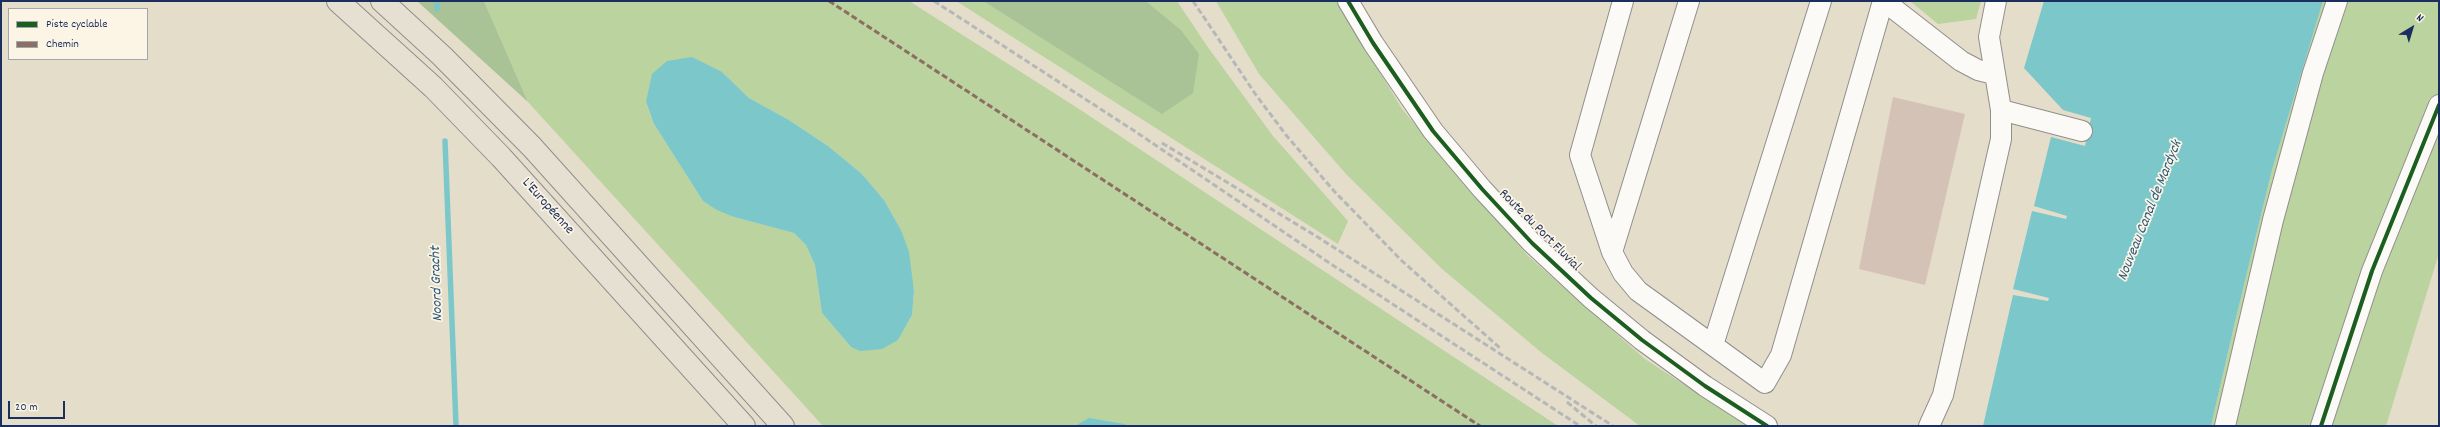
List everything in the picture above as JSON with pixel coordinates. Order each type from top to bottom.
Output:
[{"type":"highway","name":"L'Européenne","points":[[338,1],[428,83],[501,156],[744,426]]},
{"type":"highway","name":"L'Européenne","points":[[382,1],[505,119],[783,426]]},
{"type":"street","name":"Route du Port Fluvial","points":[[1348,1],[1401,85],[1437,135],[1478,184],[1532,242],[1591,298],[1642,340],[1705,386],[1767,426]]},
{"type":"street","points":[[1624,1],[1580,155],[1580,162],[1612,252],[1623,273],[1638,291],[1765,383],[1778,362],[1884,1],[1961,61],[1978,70],[1994,74]]},
{"type":"street","points":[[1612,252],[1689,1]]},
{"type":"street","points":[[1713,345],[1821,1]]},
{"type":"street","points":[[1929,426],[1943,395],[1998,153],[2001,128],[2000,110],[1989,37],[1996,1]]},
{"type":"street","points":[[2225,426],[2273,220],[2313,73],[2337,1]]},
{"type":"street","points":[[2321,426],[2358,308],[2432,140],[2439,105]]},
{"type":"street","points":[[2000,110],[2082,131]]},
{"type":"green space","points":[[417,1],[484,1],[528,102]]},
{"type":"green space","points":[[484,1],[909,1],[1076,107],[1558,426],[823,426],[528,102]],"holes":[[[722,72],[749,98],[789,120],[828,146],[862,174],[884,200],[901,230],[914,291],[912,315],[898,340],[851,347],[822,313],[815,265],[806,245],[794,233],[734,217],[703,201],[654,124],[646,103]]]},
{"type":"green space","points":[[956,1],[983,1],[1031,31],[1180,29],[1146,1],[1177,1],[1207,46],[1273,136],[1348,221],[1338,244]]},
{"type":"green space","points":[[983,1],[1146,1],[1180,29],[1199,54],[1193,93],[1162,114]]},
{"type":"green space","points":[[1216,1],[1337,1],[1402,109],[1527,255],[1645,359],[1747,426],[1640,426],[1542,353],[1441,268],[1346,174],[1259,74]]},
{"type":"green space","points":[[1910,1],[1981,1],[1976,19],[1938,24]]},
{"type":"green space","points":[[2323,1],[2439,1],[2439,253],[2386,426],[2211,426],[2272,170]]},
{"type":"water","name":"Nouveau Canal de Mardyck","points":[[2044,1],[2323,1],[2272,170],[2211,426],[1983,426],[2013,295],[2048,301],[2049,298],[2013,289],[2032,211],[2066,219],[2067,216],[2034,206],[2051,137],[2085,146],[2091,118],[2063,110],[2024,68]]},
{"type":"water","points":[[692,57],[722,72],[749,98],[789,120],[828,146],[862,174],[884,200],[901,230],[909,252],[914,291],[912,315],[898,340],[882,349],[860,351],[851,347],[822,313],[815,265],[806,245],[794,233],[734,217],[717,210],[703,201],[654,124],[646,102],[652,74],[667,61]]},
{"type":"water","points":[[1089,418],[1124,424],[1127,426],[1075,426]]},
{"type":"building","points":[[1893,97],[1965,114],[1925,285],[1859,269]]},
{"type":"waterway","name":"Noord Gracht","points":[[437,1],[437,9]]},
{"type":"waterway","name":"Noord Gracht","points":[[445,141],[456,426]]},
{"type":"railway","points":[[934,1],[1136,132],[1328,262],[1580,426]]},
{"type":"railway","points":[[1193,1],[1256,95],[1286,135],[1334,191],[1402,261],[1500,348]]},
{"type":"railway","points":[[1162,143],[1316,236],[1613,426]]},
{"type":"railway","points":[[1567,402],[1596,426]]},
{"type":"marked path","points":[[829,1],[1480,426]]},
{"type":"cycle path","points":[[1348,1],[1373,43],[1433,131],[1482,189],[1532,243],[1591,298],[1642,340],[1705,386],[1767,426]]},
{"type":"cycle path","points":[[2321,426],[2372,271],[2439,105]]}]
